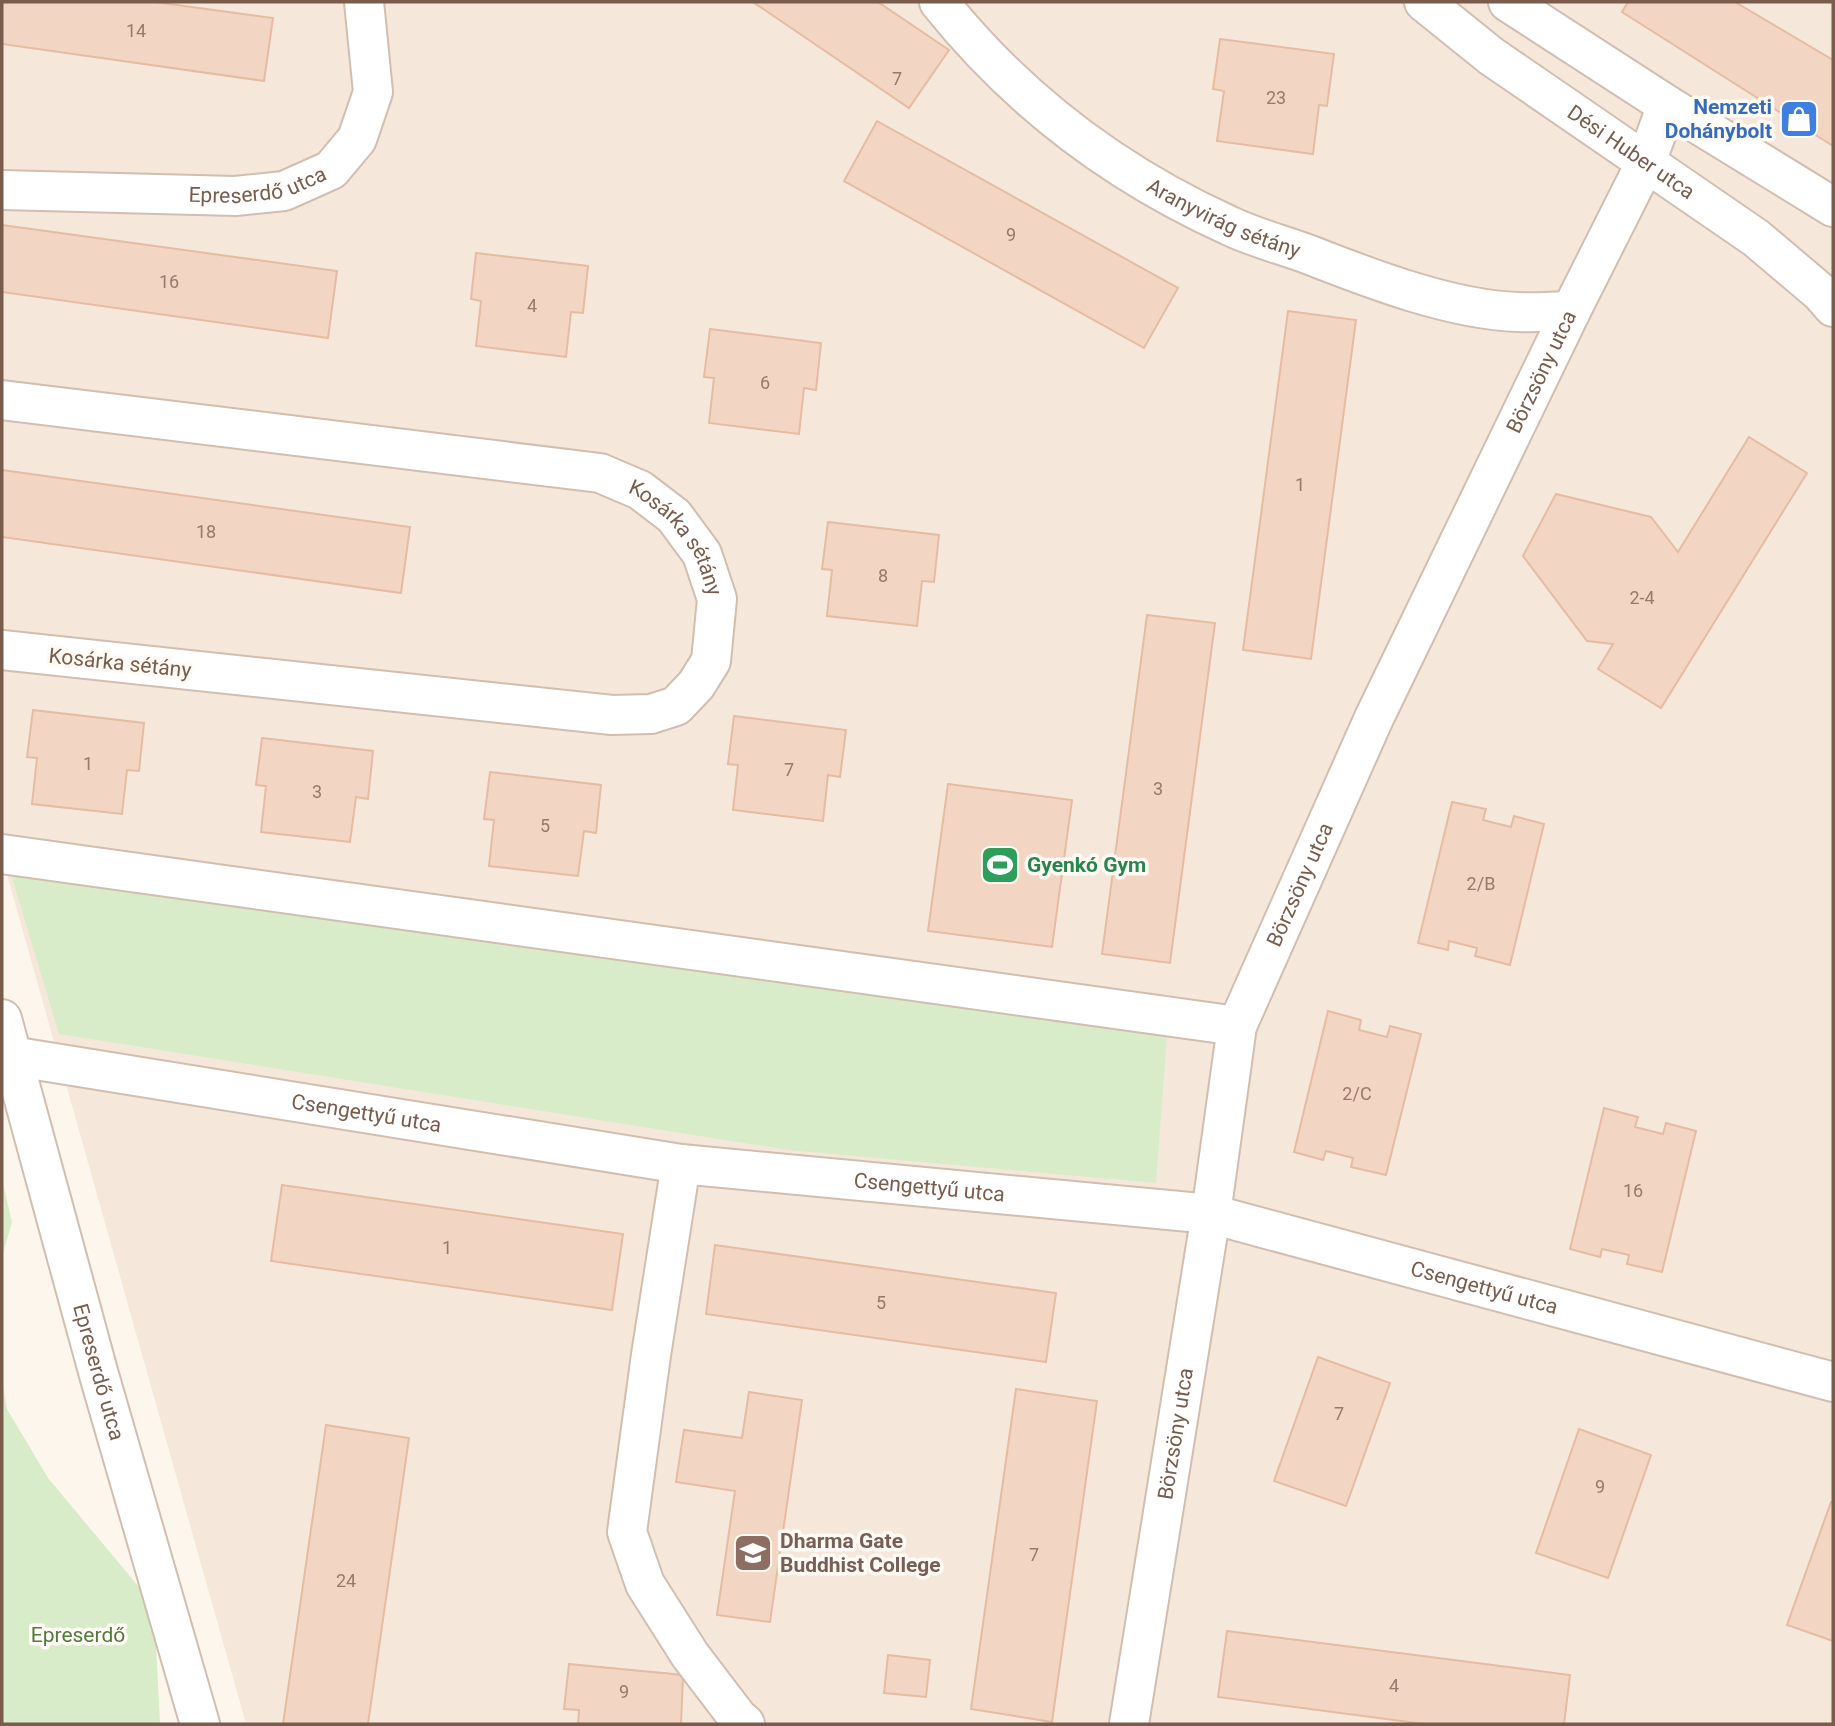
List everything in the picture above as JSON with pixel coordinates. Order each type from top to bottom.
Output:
[{"type":"street","name":"Epreserdő utca","points":[[2,190],[235,196],[284,191],[331,170],[357,139],[373,92],[364,2]]},
{"type":"street","name":"Aranyvirág sétány","points":[[939,2],[1017,87],[1068,132],[1146,184],[1232,227],[1341,269],[1448,302],[1517,312],[1571,311]]},
{"type":"street","name":"Dési Huber utca","points":[[1424,2],[1491,56],[1756,238],[1821,293],[1833,307]]},
{"type":"street","points":[[1508,2],[1667,105],[1833,207]]},
{"type":"street","name":"Börzsöny utca","points":[[1129,1724],[1211,1214],[1237,1026],[1374,718],[1646,162],[1667,105]]},
{"type":"street","name":"Kosárka sétány","points":[[2,400],[600,473],[640,490],[674,516],[702,554],[717,599],[710,661],[696,685],[676,706],[651,715],[612,715],[2,650]]},
{"type":"street","points":[[2,854],[1237,1026]]},
{"type":"street","name":"Epreserdő utca","points":[[2,1019],[95,1363],[200,1724]]},
{"type":"street","name":"Csengettyű utca","points":[[11,1056],[681,1164],[1211,1214],[1833,1382]]},
{"type":"street","points":[[681,1164],[627,1532],[645,1584],[690,1655],[745,1724]]},
{"type":"shaded area","points":[[2,2],[1833,2],[1833,1724],[246,1724],[2,857]]},
{"type":"green space","points":[[10,871],[1167,1036],[1156,1183],[788,1150],[59,1034]]},
{"type":"green space","points":[[2,1179],[12,1222],[2,1257]]},
{"type":"green space","name":"Epreserdő","points":[[2,1379],[7,1409],[48,1478],[154,1605],[160,1724],[2,1724]]},
{"type":"building","points":[[2,2],[155,2],[273,18],[264,81],[2,44]]},
{"type":"building","points":[[753,2],[878,2],[949,50],[909,108]]},
{"type":"building","points":[[1628,2],[1735,2],[1833,60],[1833,146],[1622,12]]},
{"type":"building","points":[[1220,39],[1334,54],[1327,106],[1319,105],[1313,154],[1217,141],[1224,91],[1213,89]]},
{"type":"building","points":[[877,121],[1178,288],[1144,348],[844,181]]},
{"type":"building","points":[[2,225],[337,271],[328,338],[2,292]]},
{"type":"building","points":[[476,253],[588,266],[583,313],[571,312],[566,357],[476,346],[481,301],[471,299]]},
{"type":"building","points":[[1288,311],[1356,320],[1311,659],[1243,650]]},
{"type":"building","points":[[710,329],[821,343],[816,390],[804,388],[799,434],[709,423],[714,378],[704,377]]},
{"type":"building","points":[[1749,437],[1807,473],[1661,708],[1598,669],[1613,644],[1587,641],[1523,556],[1556,494],[1651,517],[1678,552]]},
{"type":"building","points":[[2,470],[410,527],[401,593],[2,537]]},
{"type":"building","points":[[828,522],[939,535],[934,582],[922,581],[917,626],[827,616],[832,570],[822,569]]},
{"type":"building","points":[[1147,615],[1215,623],[1170,963],[1102,954]]},
{"type":"building","points":[[33,710],[144,723],[139,771],[127,770],[122,814],[32,804],[37,758],[27,757]]},
{"type":"building","points":[[734,716],[846,730],[840,777],[828,775],[823,821],[733,810],[738,765],[728,764]]},
{"type":"building","points":[[262,738],[373,751],[368,799],[356,797],[350,842],[261,832],[266,786],[256,785]]},
{"type":"building","points":[[490,772],[601,785],[596,833],[584,831],[578,876],[489,866],[494,820],[484,819]]},
{"type":"building","name":"Gyenkó Gym","points":[[948,784],[1072,800],[1052,947],[928,931]]},
{"type":"building","points":[[1452,802],[1486,809],[1483,820],[1511,827],[1514,816],[1544,824],[1510,965],[1475,956],[1477,948],[1449,941],[1448,950],[1418,943]]},
{"type":"building","points":[[1328,1011],[1361,1020],[1359,1030],[1387,1037],[1390,1026],[1421,1034],[1386,1175],[1351,1167],[1353,1158],[1326,1151],[1323,1160],[1294,1152]]},
{"type":"building","points":[[1604,1108],[1638,1117],[1635,1127],[1663,1134],[1666,1123],[1696,1131],[1662,1272],[1627,1264],[1629,1255],[1602,1249],[1600,1257],[1570,1249]]},
{"type":"building","points":[[282,1185],[623,1234],[612,1310],[271,1261]]},
{"type":"building","points":[[715,1245],[1056,1293],[1046,1362],[706,1314]]},
{"type":"building","points":[[1318,1357],[1390,1383],[1346,1506],[1274,1481]]},
{"type":"building","points":[[1016,1389],[1097,1401],[1052,1722],[971,1709]]},
{"type":"building","name":"Dharma Gate Buddhist College","points":[[749,1392],[802,1400],[770,1622],[717,1615],[735,1491],[676,1482],[684,1430],[742,1438]]},
{"type":"building","points":[[326,1425],[409,1438],[368,1724],[283,1724]]},
{"type":"building","points":[[1579,1429],[1651,1455],[1608,1578],[1536,1553]]},
{"type":"building","points":[[1833,1502],[1833,1641],[1787,1625]]},
{"type":"building","points":[[1227,1631],[1570,1675],[1564,1724],[1424,1724],[1218,1697]]},
{"type":"building","points":[[888,1655],[930,1660],[926,1697],[884,1693]]},
{"type":"building","points":[[569,1664],[683,1675],[681,1724],[578,1724],[579,1710],[564,1709]]},
{"type":"place","name":"Nemzeti Dohánybolt","points":[[1799,119]]},
{"type":"place","name":"Gyenkó Gym","points":[[1000,865]]},
{"type":"place","name":"Dharma Gate Buddhist College","points":[[753,1553]]}]
